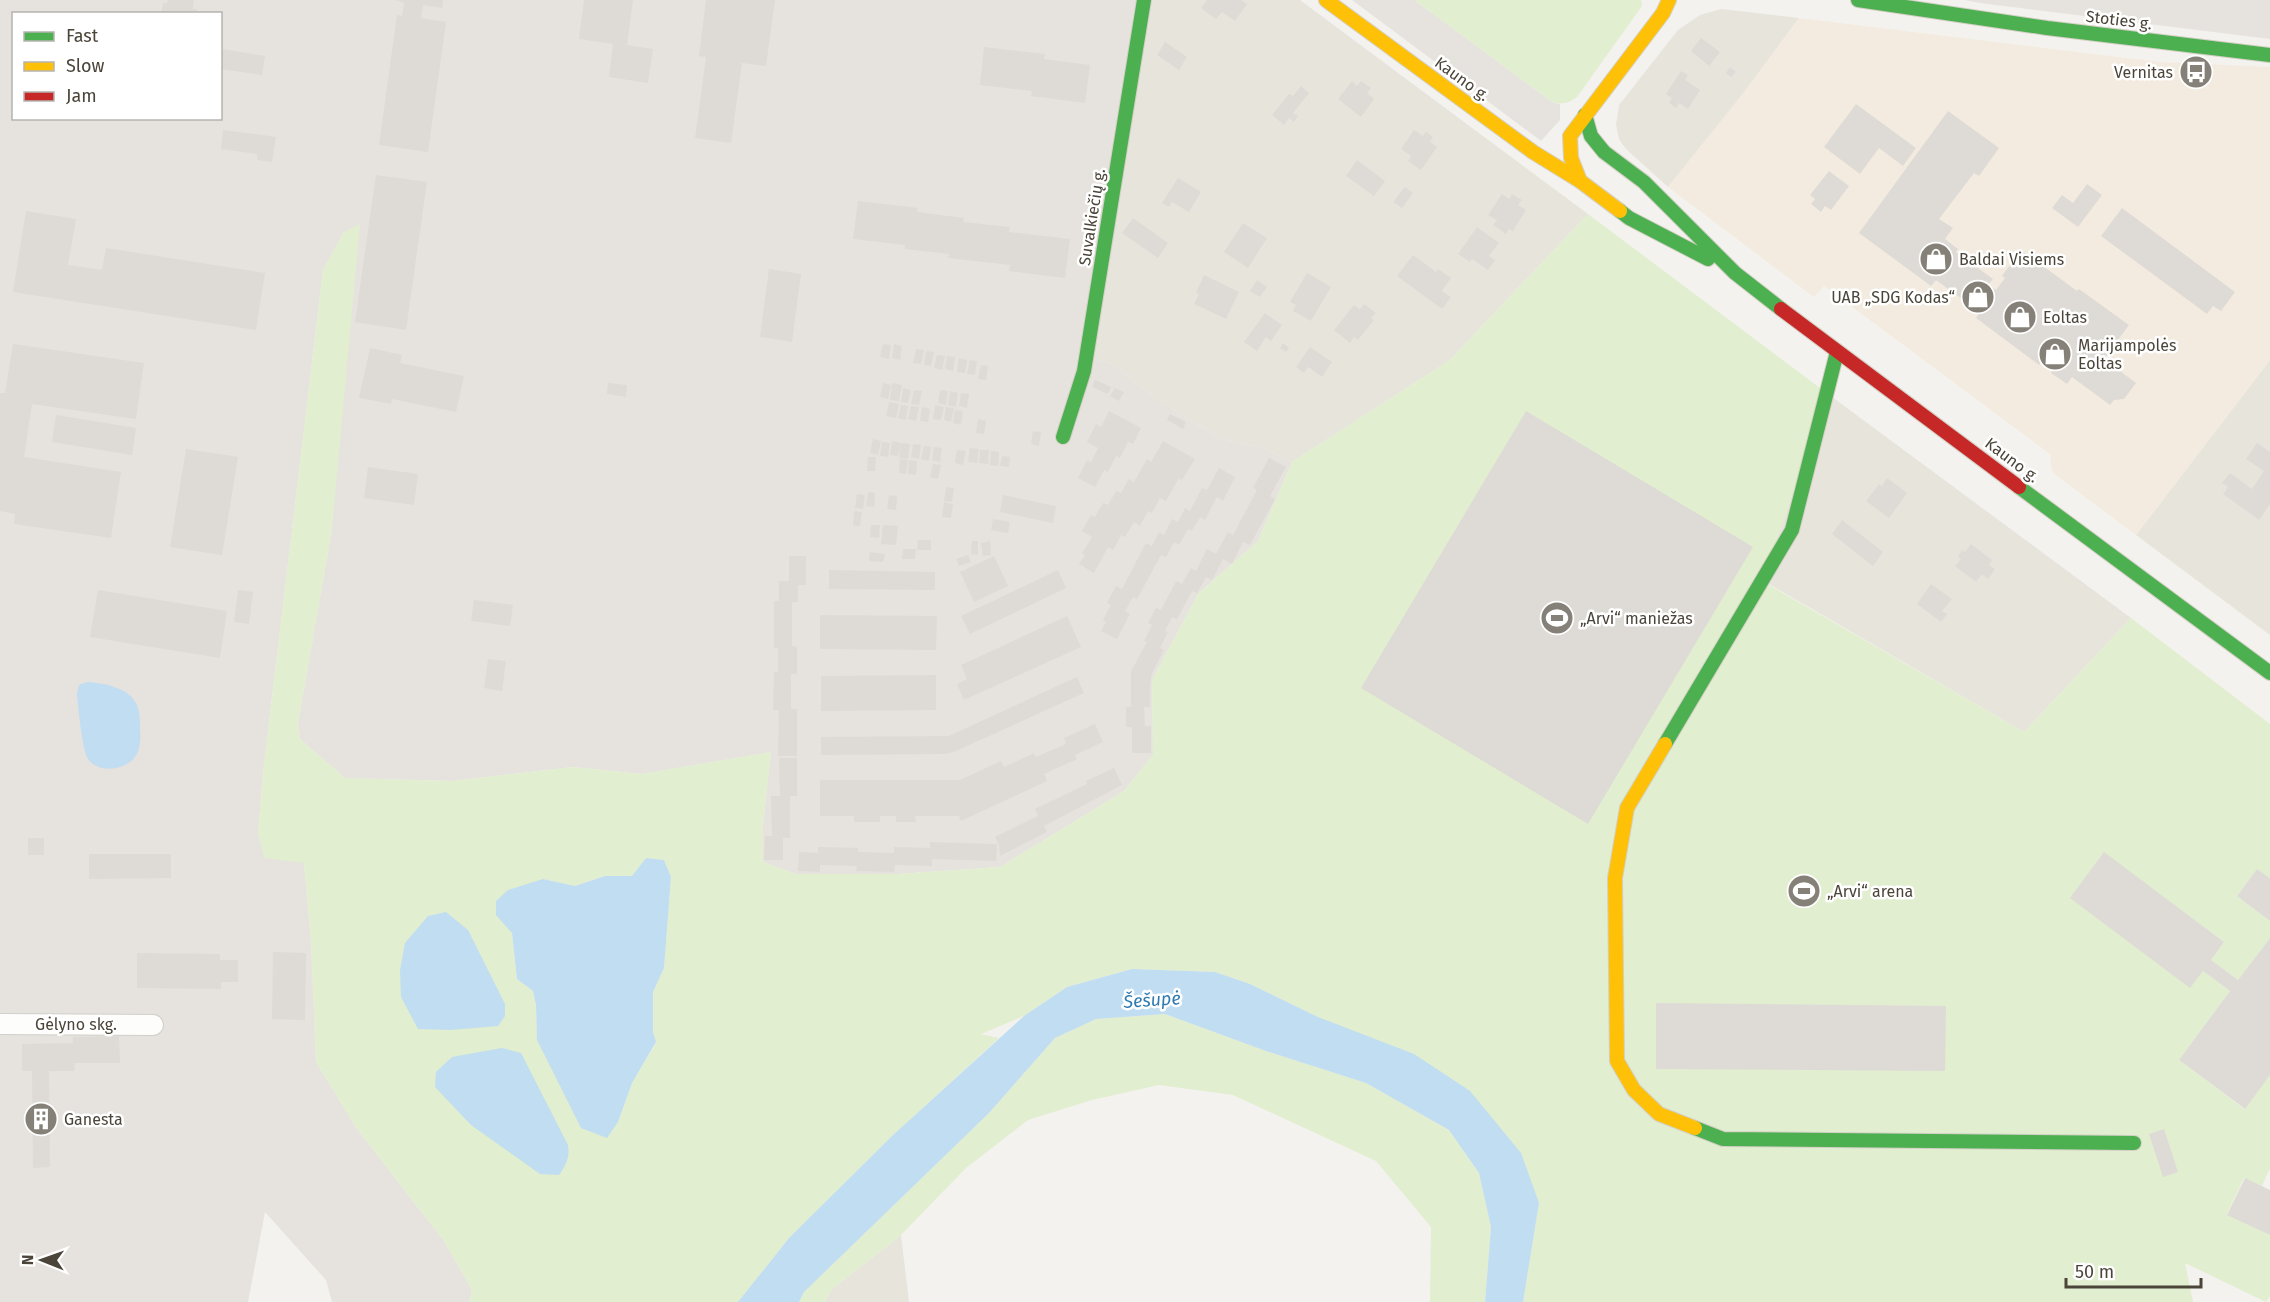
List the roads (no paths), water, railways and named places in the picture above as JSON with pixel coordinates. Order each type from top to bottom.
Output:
[{"type":"main road","name":"Suvalkiečių g.","points":[[1063,436],[1084,371],[1144,0]]},
{"type":"main road","name":"Kauno g.","points":[[1326,0],[1533,152],[1580,181],[1629,218],[1735,273]]},
{"type":"main road","points":[[1580,181],[1571,158],[1570,136],[1663,13],[1669,0]]},
{"type":"main road","name":"Stoties g.","points":[[1858,0],[2047,28],[2270,55]]},
{"type":"main road","name":"Kauno g.","points":[[1585,115],[1591,136],[1604,152],[1644,182],[1735,273],[1837,352],[2270,674]]},
{"type":"main road","points":[[1837,352],[1792,530],[1627,808],[1615,878],[1617,1061],[1634,1090],[1659,1114],[1723,1139],[2134,1143]]},
{"type":"street","name":"Gėlyno skg.","points":[[0,1024],[153,1025]]},
{"type":"water","points":[[87,682],[121,690],[132,698],[137,706],[140,723],[139,748],[130,762],[118,768],[96,766],[85,752],[77,693],[79,685]]},
{"type":"water","points":[[646,858],[664,860],[671,877],[664,968],[653,992],[653,1032],[656,1042],[632,1083],[618,1122],[607,1138],[581,1128],[537,1040],[536,1005],[533,991],[517,979],[512,933],[496,915],[496,901],[508,890],[543,879],[575,886],[605,876],[632,876]]},
{"type":"water","points":[[446,912],[468,930],[505,1004],[505,1016],[498,1026],[450,1030],[418,1029],[401,997],[400,970],[405,943],[428,916]]},
{"type":"water","name":"Šešupė","points":[[1132,969],[1215,972],[1250,984],[1318,1017],[1414,1054],[1470,1091],[1521,1153],[1539,1203],[1523,1302],[1485,1302],[1491,1227],[1479,1173],[1449,1130],[1366,1083],[1266,1051],[1165,1014],[1096,1019],[1055,1038],[989,1113],[804,1292],[799,1302],[738,1302],[789,1238],[893,1135],[1024,1016],[1067,987]]},
{"type":"water","points":[[502,1048],[521,1053],[568,1145],[567,1161],[559,1175],[540,1174],[471,1125],[435,1087],[436,1072],[452,1057]]},
{"type":"place","name":"Vernitas","points":[[2196,72]]},
{"type":"place","name":"Baldai Visiems","points":[[1936,259]]},
{"type":"place","name":"UAB „SDG Kodas“","points":[[1978,297]]},
{"type":"place","name":"Eoltas","points":[[2020,317]]},
{"type":"place","name":"Marijampolės Eoltas","points":[[2055,354]]},
{"type":"place","name":"„Arvi“ maniežas","points":[[1557,618]]},
{"type":"place","name":"„Arvi“ arena","points":[[1804,891]]},
{"type":"place","name":"Ganesta","points":[[41,1119]]}]
